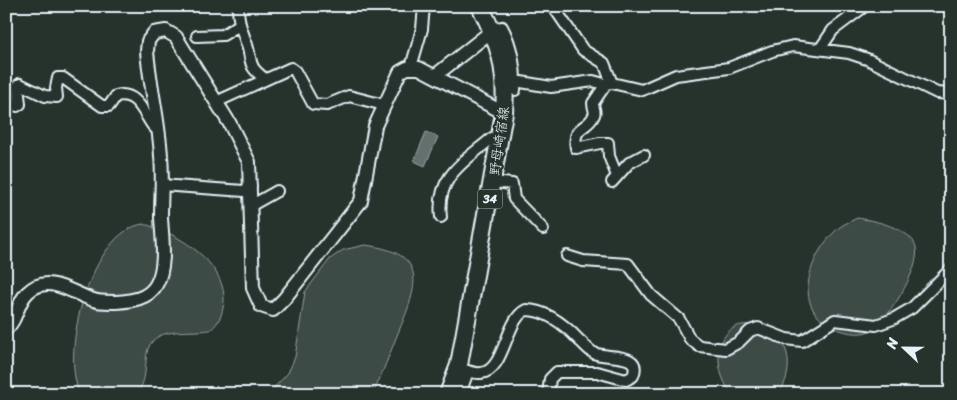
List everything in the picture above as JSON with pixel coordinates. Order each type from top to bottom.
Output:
[{"type":"main road","name":"野母崎宿線","points":[[448,394],[463,370],[504,113],[506,86],[503,62],[492,30],[480,6]]},
{"type":"street","points":[[238,6],[239,25],[252,67],[265,79]]},
{"type":"street","points":[[411,67],[422,29],[424,6]]},
{"type":"street","points":[[553,6],[583,50],[604,63],[609,83]]},
{"type":"street","points":[[820,49],[833,30],[866,6]]},
{"type":"street","points":[[197,36],[223,35],[239,25]]},
{"type":"street","points":[[436,75],[492,30],[502,27],[507,35],[515,86],[551,87],[593,81],[642,90],[676,75],[729,68],[772,51],[793,46],[849,53],[867,59],[930,90],[951,94]]},
{"type":"street","points":[[6,329],[28,292],[47,285],[59,285],[97,301],[130,301],[146,295],[156,286],[162,264],[161,156],[147,45],[154,33],[166,31],[176,37],[216,102],[248,162],[252,205],[253,288],[261,306],[273,310],[332,240],[361,201],[364,194],[371,142],[384,105],[400,72],[411,67],[436,75],[504,113]]},
{"type":"street","points":[[216,102],[291,68],[295,71],[313,104],[327,105],[349,96],[384,105]]},
{"type":"street","points":[[6,102],[17,106],[20,104],[18,86],[20,84],[45,96],[57,97],[58,78],[63,78],[102,106],[109,106],[116,96],[125,95],[143,107],[151,126],[157,128]]},
{"type":"street","points":[[609,83],[593,103],[596,112],[594,116],[577,132],[576,148],[600,142],[608,143],[615,179],[629,163],[644,155]]},
{"type":"street","points":[[441,217],[441,193],[452,173],[492,138],[500,138]]},
{"type":"street","points":[[493,182],[512,184],[514,199],[543,230]]},
{"type":"street","points":[[161,185],[244,191],[251,186]]},
{"type":"street","points":[[252,205],[277,191]]},
{"type":"street","points":[[567,256],[583,261],[628,264],[651,295],[679,319],[690,339],[704,348],[726,349],[738,342],[750,331],[758,328],[786,339],[802,341],[835,320],[876,325],[886,323],[912,308],[951,268]]},
{"type":"street","points":[[460,394],[463,370],[484,373],[494,366],[516,318],[526,310],[532,310],[557,320],[594,353],[624,357],[630,360],[634,366],[633,376],[627,380],[597,372],[557,372],[550,379],[548,394]]},
{"type":"shaded area","points":[[426,132],[438,137],[425,166],[414,161]]},
{"type":"shaded area","points":[[857,218],[891,226],[907,235],[913,240],[916,247],[916,256],[908,281],[884,319],[867,332],[851,333],[834,328],[824,322],[814,312],[809,300],[808,287],[810,273],[822,247],[840,227]]},
{"type":"shaded area","points":[[143,224],[157,228],[187,243],[211,266],[219,279],[224,293],[221,315],[217,323],[210,330],[168,333],[152,341],[148,349],[143,382],[137,394],[80,394],[75,375],[74,350],[77,323],[84,296],[95,270],[109,247],[125,232]]},
{"type":"shaded area","points":[[365,245],[386,249],[400,256],[409,264],[413,274],[413,287],[405,316],[373,394],[268,394],[288,373],[295,357],[305,292],[330,259],[343,250]]},
{"type":"shaded area","points":[[754,324],[774,329],[787,353],[787,377],[779,394],[732,394],[723,378],[719,359],[722,341],[727,333],[735,327]]}]
